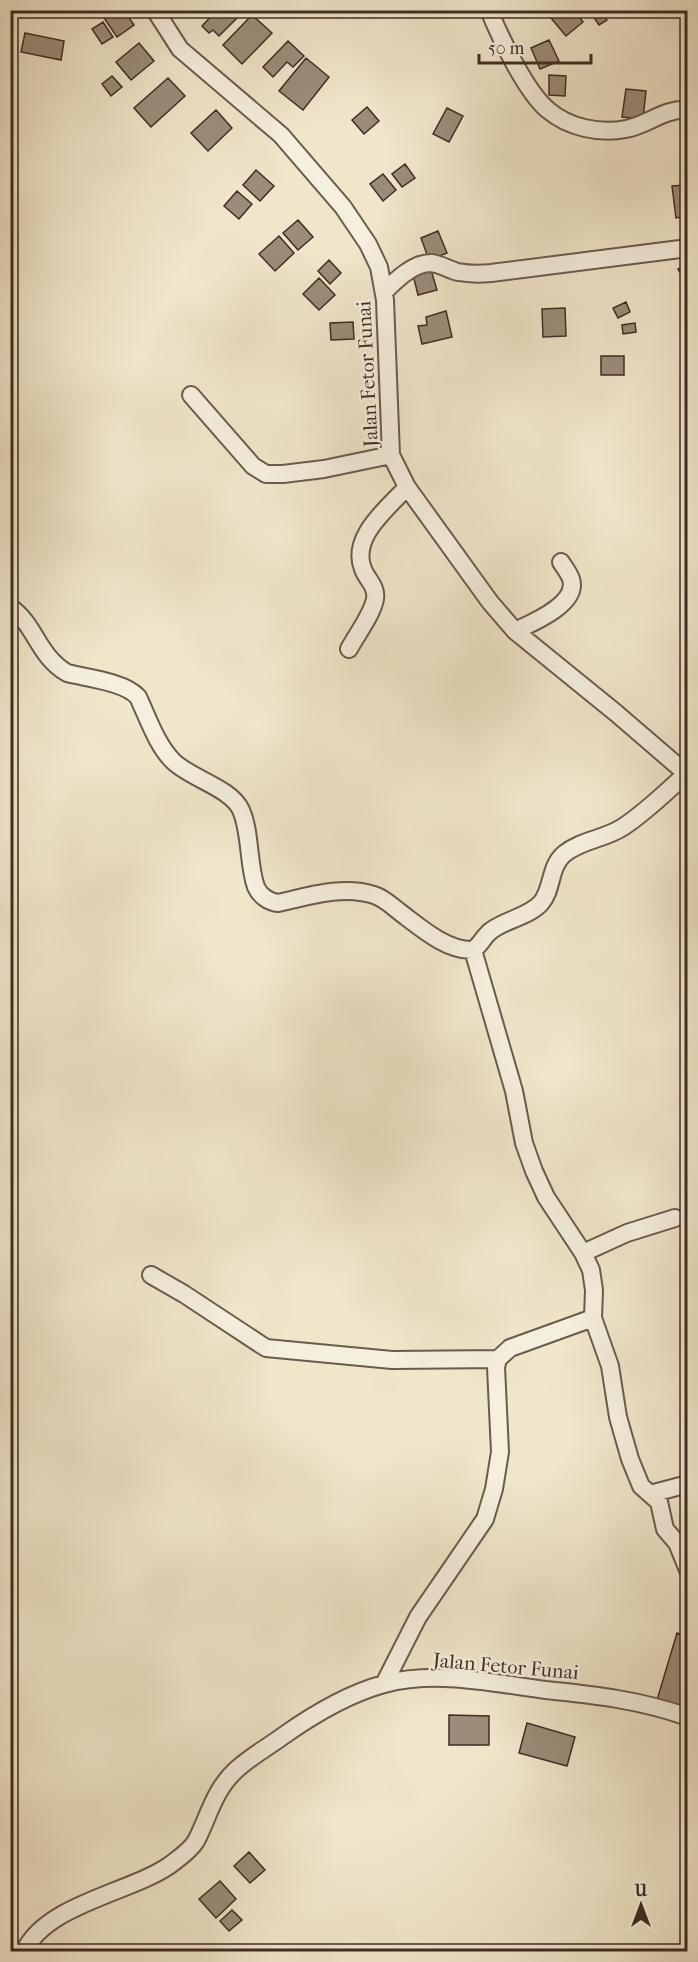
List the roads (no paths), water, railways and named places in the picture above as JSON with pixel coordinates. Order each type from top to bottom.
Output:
[{"type":"street","name":"Jalan Fetor Funai","points":[[155,10],[180,49],[280,135],[343,207],[368,244],[379,267],[384,292],[391,455],[407,487],[490,602],[515,631],[687,774]]},
{"type":"street","points":[[489,10],[502,40],[533,92],[548,110],[567,122],[586,129],[612,131],[642,125],[668,112],[687,110]]},
{"type":"street","points":[[384,292],[398,278],[430,263],[476,274],[687,248]]},
{"type":"street","points":[[191,395],[253,466],[266,474],[314,470],[391,455]]},
{"type":"street","points":[[349,649],[373,605],[375,596],[373,584],[365,576],[361,566],[363,542],[374,523],[407,487]]},
{"type":"street","points":[[515,631],[566,601],[570,594],[571,580],[561,562]]},
{"type":"street","points":[[10,607],[26,621],[43,652],[61,669],[67,673],[133,692],[138,697],[168,756],[186,771],[231,797],[237,803],[247,834],[256,887],[262,896],[278,903],[343,891],[373,894],[434,937],[457,948],[474,950]]},
{"type":"street","points":[[474,950],[491,931],[527,913],[541,903],[556,864],[564,854],[579,845],[609,835],[623,827],[687,774]]},
{"type":"street","points":[[474,950],[514,1091],[534,1172],[546,1197],[583,1253],[591,1270],[594,1290],[593,1318],[610,1366],[618,1418],[630,1459],[641,1486],[659,1502],[666,1529],[676,1543],[687,1570]]},
{"type":"street","points":[[583,1253],[627,1233],[675,1218]]},
{"type":"street","points":[[151,1275],[266,1348],[392,1360],[498,1359]]},
{"type":"street","points":[[384,1684],[418,1617],[485,1519],[494,1489],[500,1452],[496,1368],[498,1359],[510,1348],[593,1318]]},
{"type":"street","points":[[650,1494],[687,1484]]},
{"type":"street","name":"Jalan Fetor Funai","points":[[24,1952],[32,1938],[76,1906],[167,1867],[185,1854],[195,1842],[216,1795],[224,1782],[237,1769],[318,1712],[344,1699],[384,1684],[410,1680],[453,1679],[624,1699],[656,1705],[687,1717]]}]
